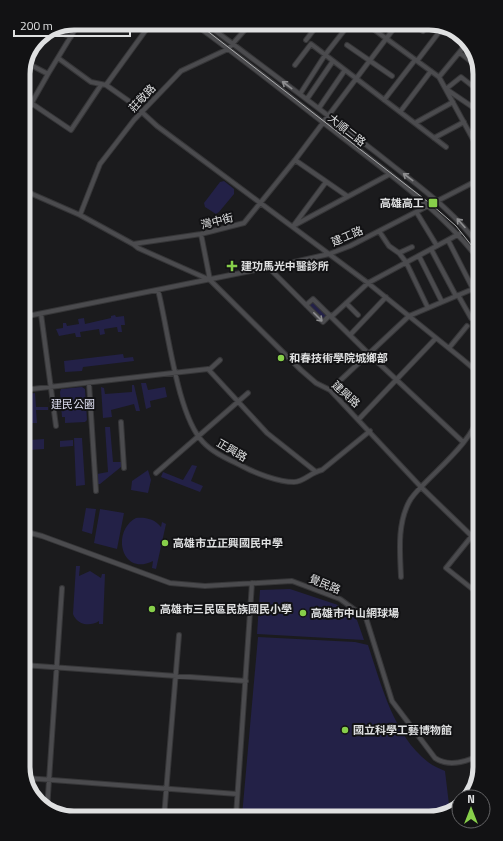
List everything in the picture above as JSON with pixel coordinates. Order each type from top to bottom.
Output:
[{"type":"street","points":[[75,30],[31,103],[71,130],[100,85]]},
{"type":"street","points":[[106,85],[146,30]]},
{"type":"street","name":"大順二路","points":[[202,30],[390,174],[429,206],[459,234],[473,252]]},
{"type":"street","name":"大順二路","points":[[214,30],[319,108],[439,201],[459,221],[473,238]]},
{"type":"street","name":"莊敬路","points":[[80,216],[100,164],[118,140],[180,71],[228,49],[245,30]]},
{"type":"street","points":[[306,40],[314,30]]},
{"type":"street","points":[[300,94],[325,54],[344,30]]},
{"type":"street","points":[[374,30],[439,77],[473,139]]},
{"type":"street","name":"灣中街","points":[[133,244],[201,234],[244,223],[261,204],[295,160],[327,115],[392,30]]},
{"type":"street","points":[[60,32],[71,37]]},
{"type":"street","points":[[384,100],[440,32]]},
{"type":"street","points":[[295,65],[311,44],[446,147]]},
{"type":"street","points":[[347,45],[392,76]]},
{"type":"street","points":[[439,77],[464,48]]},
{"type":"street","points":[[460,53],[471,62]]},
{"type":"street","points":[[58,58],[91,82],[106,85],[133,104],[142,113],[261,204],[368,282],[449,348],[473,370]]},
{"type":"street","points":[[307,99],[333,61]]},
{"type":"street","points":[[31,66],[48,74]]},
{"type":"street","points":[[319,108],[345,70]]},
{"type":"street","points":[[400,112],[431,71]]},
{"type":"street","points":[[446,89],[461,78],[473,87]]},
{"type":"street","points":[[446,89],[473,107]]},
{"type":"street","points":[[415,123],[453,102]]},
{"type":"street","points":[[434,138],[464,122]]},
{"type":"street","points":[[295,160],[347,196]]},
{"type":"street","points":[[293,226],[390,174]]},
{"type":"street","points":[[293,226],[326,182]]},
{"type":"street","name":"建工路","points":[[30,316],[269,268],[328,254],[379,232],[473,183]]},
{"type":"street","points":[[30,193],[80,216],[138,248],[210,280]]},
{"type":"street","points":[[417,213],[436,246]]},
{"type":"street","points":[[379,232],[389,246],[399,253],[406,262],[428,308]]},
{"type":"street","points":[[201,234],[210,280]]},
{"type":"street","points":[[269,268],[323,322],[368,282],[459,234]]},
{"type":"street","points":[[330,390],[370,355],[410,316],[473,289],[448,240]]},
{"type":"street","points":[[399,253],[412,247]]},
{"type":"street","points":[[431,249],[457,296],[471,318],[473,317]]},
{"type":"street","points":[[419,256],[442,302]]},
{"type":"street","name":"建興路","points":[[210,280],[301,370],[316,383],[330,390],[360,419],[421,487],[471,537]]},
{"type":"street","name":"正興路","points":[[158,290],[176,374],[188,420],[199,437],[216,452],[261,475],[295,482],[306,478],[315,471],[322,470],[370,431]]},
{"type":"street","points":[[350,335],[386,297]]},
{"type":"street","points":[[306,305],[313,299],[370,355],[463,442]]},
{"type":"street","points":[[346,303],[358,315]]},
{"type":"street","points":[[41,314],[52,387],[56,426]]},
{"type":"street","points":[[449,348],[467,326]]},
{"type":"street","points":[[360,419],[436,338]]},
{"type":"street","points":[[30,389],[209,370],[220,360]]},
{"type":"street","points":[[209,370],[267,432],[315,471]]},
{"type":"street","points":[[89,383],[96,491]]},
{"type":"street","points":[[156,473],[178,452],[199,437],[248,393]]},
{"type":"street","points":[[121,422],[124,468]]},
{"type":"street","points":[[401,577],[400,543],[403,516],[409,500],[463,442],[473,429]]},
{"type":"street","name":"覺民路","points":[[30,533],[170,583],[205,586],[292,581],[340,599],[366,618],[370,626],[392,701],[435,758],[441,762],[450,764],[473,757]]},
{"type":"street","points":[[471,537],[446,568],[473,590]]},
{"type":"street","points":[[236,811],[252,583]]},
{"type":"street","points":[[48,802],[58,668],[62,588]]},
{"type":"street","points":[[164,811],[179,635]]},
{"type":"street","points":[[30,666],[246,681]]},
{"type":"street","points":[[32,778],[237,794]]},
{"type":"green space","points":[[224,181],[234,189],[234,194],[216,214],[205,207],[204,203],[220,182]]},
{"type":"green space","points":[[313,301],[328,315],[324,320],[309,306]]},
{"type":"green space","points":[[115,315],[116,317],[124,316],[125,325],[121,325],[122,332],[118,332],[117,327],[104,329],[105,334],[100,335],[99,329],[80,332],[81,337],[76,337],[75,333],[59,336],[56,329],[63,328],[63,323],[66,323],[67,326],[79,324],[78,319],[84,318],[85,324],[111,318],[111,316]]},
{"type":"green space","points":[[123,354],[124,358],[133,357],[134,361],[83,367],[82,371],[65,372],[64,361]]},
{"type":"green space","points":[[141,383],[146,383],[148,390],[165,387],[167,397],[150,401],[151,407],[146,409]]},
{"type":"green space","points":[[132,385],[134,385],[140,411],[136,411],[134,404],[111,410],[112,417],[103,418],[101,387],[104,388],[105,394],[132,392]]},
{"type":"green space","name":"建民公園","points":[[82,387],[85,389],[87,420],[85,422],[65,423],[65,417],[62,417],[61,389]]},
{"type":"green space","points":[[35,393],[36,407],[48,407],[48,410],[36,410],[37,423],[30,423],[30,394]]},
{"type":"green space","points":[[105,427],[110,427],[113,462],[121,462],[121,467],[98,484],[97,474],[108,472]]},
{"type":"green space","points":[[74,438],[82,438],[85,485],[76,486]]},
{"type":"green space","points":[[44,439],[44,449],[30,450],[30,440]]},
{"type":"green space","points":[[73,440],[73,446],[60,447],[60,441]]},
{"type":"green space","points":[[192,465],[197,466],[191,481],[203,486],[200,492],[161,477],[163,472],[183,480]]},
{"type":"green space","points":[[148,470],[151,480],[148,493],[131,490],[132,481]]},
{"type":"green space","points":[[86,508],[96,509],[92,534],[82,531]]},
{"type":"green space","points":[[100,509],[124,513],[117,549],[94,543]]},
{"type":"green space","points":[[136,518],[150,519],[159,524],[161,527],[162,522],[166,524],[156,569],[152,568],[153,561],[142,564],[133,563],[127,558],[123,550],[122,542],[124,532],[128,524]]},
{"type":"green space","points":[[76,566],[80,566],[79,576],[90,571],[101,578],[102,574],[105,574],[103,624],[99,624],[99,621],[92,624],[81,623],[77,621],[73,614]]},
{"type":"green space","name":"高雄市中山網球場","points":[[290,589],[338,605],[357,620],[364,640],[257,634],[260,590]]},
{"type":"green space","name":"國立科學工藝博物館","points":[[258,637],[355,642],[368,645],[390,708],[406,738],[416,751],[428,762],[445,771],[449,806],[434,811],[242,811]]},
{"type":"tram line","points":[[206,30],[432,205],[456,226],[473,247]]},
{"type":"place","name":"高雄高工","points":[[433,203]]},
{"type":"place","name":"建功馬光中醫診所","points":[[232,266]]},
{"type":"place","name":"和春技術學院城鄉部","points":[[281,358]]},
{"type":"place","name":"高雄市立正興國民中學","points":[[165,543]]},
{"type":"place","name":"高雄市三民區民族國民小學","points":[[152,609]]},
{"type":"place","name":"高雄市中山網球場","points":[[303,613]]},
{"type":"place","name":"國立科學工藝博物館","points":[[345,730]]}]
